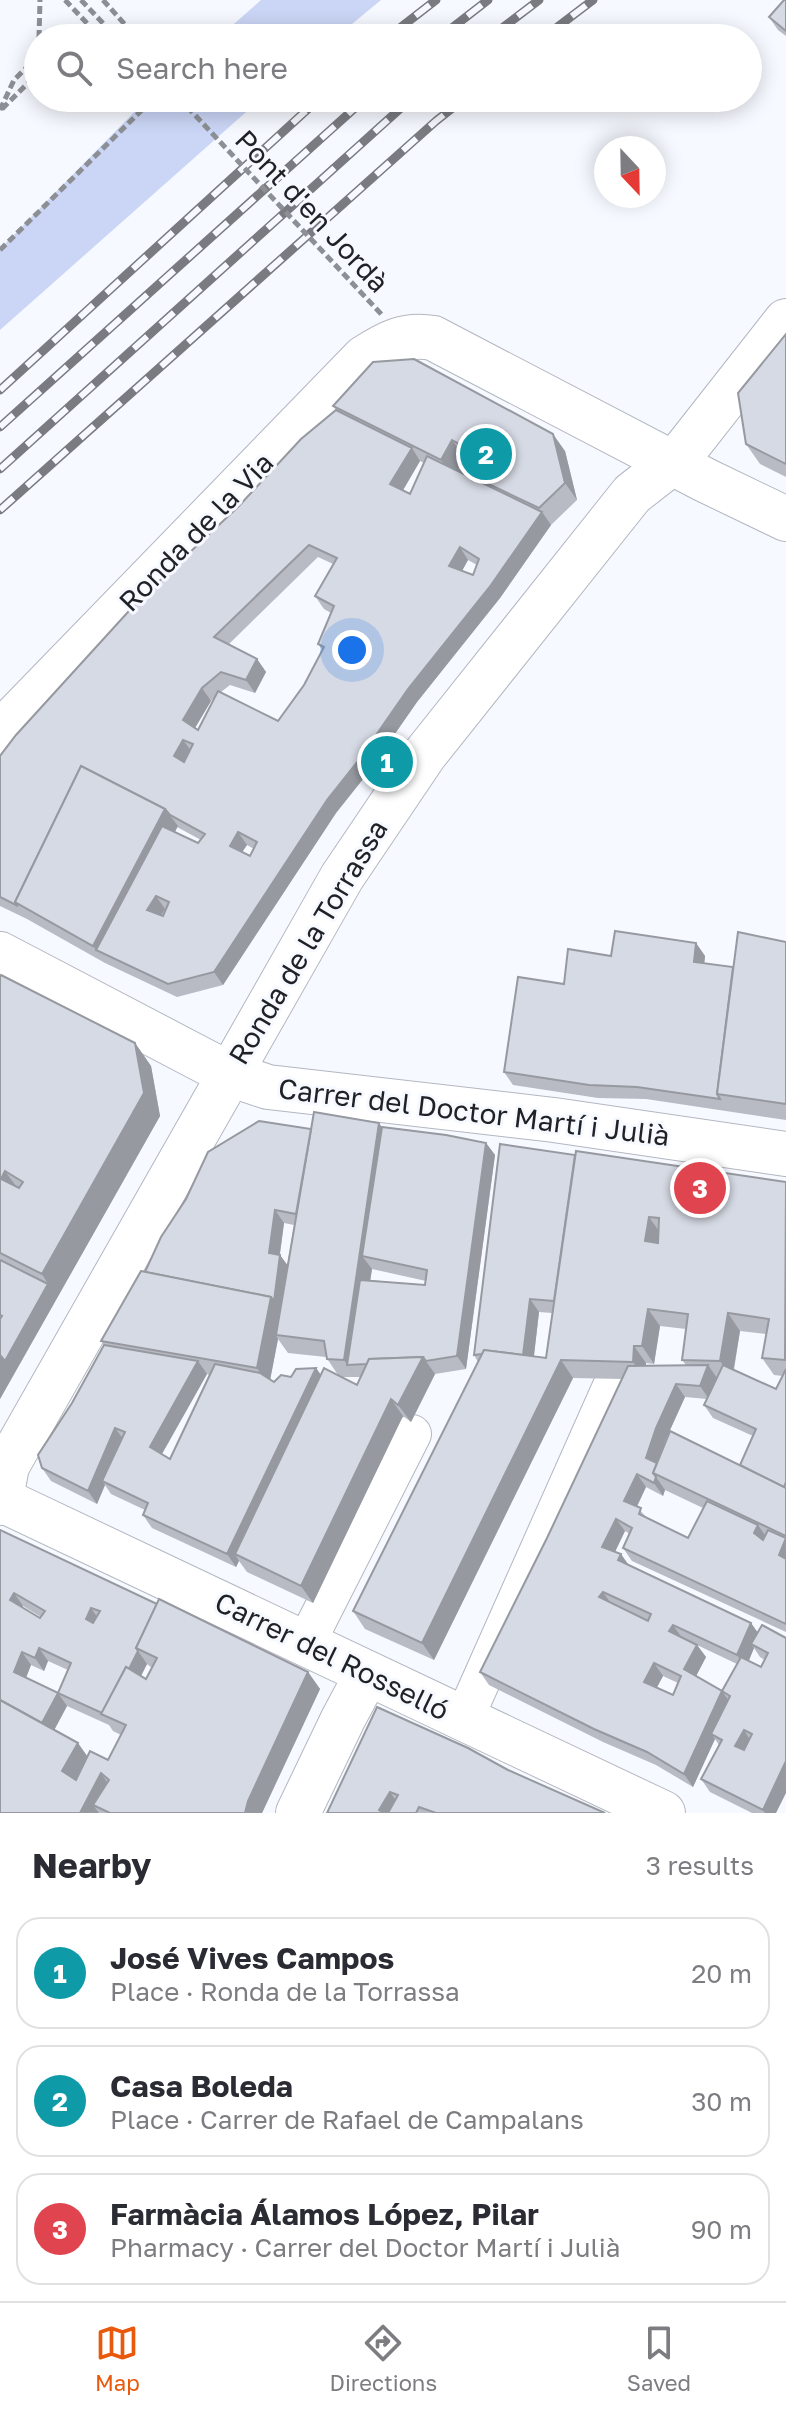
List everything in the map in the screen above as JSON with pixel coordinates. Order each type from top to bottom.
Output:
[{"type":"street","name":"Ronda de la Torrassa","points":[[1,1502],[7,1466],[342,877],[425,754],[632,494],[673,462],[786,321]]},
{"type":"street","points":[[391,327],[433,338],[786,519]]},
{"type":"street","name":"Ronda de la Via","points":[[0,733],[391,327]]},
{"type":"street","name":"Carrer del Doctor Martí i Julià","points":[[0,954],[229,1074],[268,1087],[554,1120],[786,1154]]},
{"type":"street","points":[[464,1719],[613,1384]]},
{"type":"street","points":[[306,1643],[412,1434]]},
{"type":"street","name":"Carrer del Rosselló","points":[[1,1502],[663,1813]]},
{"type":"street","points":[[298,1813],[367,1674]]},
{"type":"path","points":[[39,24],[40,0]]},
{"type":"path","points":[[81,0],[104,24]]},
{"type":"path","points":[[103,0],[124,24]]},
{"type":"path","points":[[68,1],[88,24]]},
{"type":"path","points":[[0,111],[14,80],[24,70]]},
{"type":"path","points":[[0,111],[24,87]]},
{"type":"path","points":[[0,250],[140,112]]},
{"type":"path","name":"Pont d'en Jordà","points":[[192,112],[391,327]]},
{"type":"shaded area","points":[[261,0],[381,0],[352,24],[234,24]]},
{"type":"shaded area","points":[[134,112],[246,112],[0,330],[0,249]]},
{"type":"building","points":[[786,0],[786,31],[769,17]]},
{"type":"building","points":[[786,334],[786,464],[746,444],[738,393]]},
{"type":"building","points":[[414,359],[553,434],[565,483],[539,508],[457,469],[468,449],[452,440],[441,460],[333,406],[373,362]]},
{"type":"building","points":[[336,410],[412,448],[390,484],[410,494],[427,456],[542,512],[491,585],[408,689],[327,800],[214,972],[168,984],[96,950],[162,826],[198,843],[205,834],[170,815],[165,809],[81,766],[15,902],[18,906],[0,897],[0,756],[138,601],[238,507],[301,439]],"holes":[[[309,545],[337,558],[315,596],[334,606],[318,644],[324,647],[304,685],[278,721],[218,691],[198,730],[183,720],[202,688],[221,672],[246,680],[257,659],[214,637]],[[460,547],[479,559],[473,575],[449,566]],[[183,740],[193,744],[184,762],[174,756]],[[238,832],[257,842],[250,856],[230,846]],[[156,896],[169,902],[163,916],[147,910]]]},
{"type":"building","points":[[81,766],[165,809],[93,946],[15,902]]},
{"type":"building","points":[[615,931],[696,943],[694,962],[733,967],[717,1094],[720,1099],[504,1072],[518,977],[564,984],[568,949],[611,956]]},
{"type":"building","points":[[738,932],[786,942],[786,1104],[717,1094]]},
{"type":"building","points":[[0,977],[135,1043],[144,1093],[42,1274],[0,1253]],"holes":[[[5,1171],[23,1182],[19,1188],[1,1179]]]},
{"type":"building","points":[[314,1112],[379,1123],[344,1360],[327,1359],[324,1341],[276,1335]]},
{"type":"building","points":[[259,1121],[311,1129],[296,1214],[275,1210],[269,1253],[280,1255],[274,1301],[271,1297],[145,1272],[208,1152]]},
{"type":"building","points":[[382,1127],[486,1143],[457,1356],[426,1361],[423,1357],[369,1359],[367,1364],[347,1365],[360,1280],[425,1285],[427,1270],[362,1256]]},
{"type":"building","points":[[500,1144],[575,1155],[554,1301],[530,1299],[523,1355],[484,1350],[482,1354],[474,1355]]},
{"type":"building","points":[[576,1151],[786,1182],[785,1360],[762,1358],[769,1319],[728,1313],[720,1361],[682,1360],[688,1314],[648,1309],[642,1346],[634,1346],[633,1362],[561,1360],[422,1643],[353,1611],[484,1350],[546,1358]],"holes":[[[649,1217],[659,1218],[658,1243],[645,1241]]]},
{"type":"building","points":[[0,1260],[48,1284],[5,1361],[0,1355]]},
{"type":"building","points":[[141,1271],[271,1297],[257,1368],[101,1341]]},
{"type":"building","points":[[104,1345],[198,1361],[150,1447],[170,1459],[215,1364],[260,1373],[274,1382],[281,1375],[291,1377],[296,1369],[316,1368],[227,1554],[143,1515],[148,1503],[102,1481],[125,1432],[115,1428],[88,1491],[42,1468],[38,1455],[72,1403]]},
{"type":"building","points":[[423,1357],[398,1405],[391,1399],[301,1586],[235,1554],[324,1368],[357,1385],[369,1359]]},
{"type":"building","points":[[708,1365],[700,1386],[676,1384],[646,1458],[657,1463],[653,1473],[656,1477],[654,1483],[637,1474],[624,1501],[641,1508],[639,1514],[688,1538],[707,1501],[758,1525],[754,1533],[763,1540],[768,1530],[786,1538],[779,1555],[786,1559],[786,1624],[623,1548],[632,1528],[616,1519],[602,1547],[621,1554],[618,1560],[751,1623],[737,1655],[673,1625],[669,1631],[697,1645],[684,1669],[722,1691],[684,1774],[647,1752],[480,1672],[628,1366]],"holes":[[[603,1592],[651,1614],[648,1621],[599,1597]],[[654,1663],[681,1676],[673,1695],[644,1682]]]},
{"type":"building","points":[[723,1365],[776,1389],[786,1369],[784,1487],[740,1465],[756,1429],[704,1405]]},
{"type":"building","points":[[670,1431],[786,1488],[786,1536],[653,1473]]},
{"type":"building","points":[[0,1530],[157,1604],[129,1669],[126,1667],[102,1713],[58,1693],[42,1723],[0,1700]],"holes":[[[14,1593],[45,1611],[40,1618],[10,1600]],[[91,1608],[100,1611],[93,1623],[86,1619]],[[39,1648],[71,1663],[58,1693],[14,1672],[22,1652],[35,1658]]]},
{"type":"building","points":[[159,1599],[308,1672],[245,1813],[110,1813],[93,1805],[109,1780],[101,1773],[80,1813],[0,1813],[0,1700],[78,1743],[62,1771],[76,1780],[90,1751],[108,1760],[126,1725],[101,1714],[126,1667],[146,1679],[157,1658],[136,1648]]},
{"type":"building","points":[[762,1625],[786,1638],[786,1761],[763,1810],[701,1779],[722,1740],[711,1734],[730,1696],[722,1691],[741,1657],[761,1667],[768,1653],[751,1644]],"holes":[[[744,1730],[752,1734],[744,1750],[735,1746]]]},
{"type":"building","points":[[377,1707],[605,1813],[436,1813],[419,1807],[416,1813],[388,1813],[398,1795],[390,1792],[379,1810],[385,1813],[327,1813]]},
{"type":"railway","points":[[405,24],[436,0]]},
{"type":"railway","points":[[457,24],[488,0]]},
{"type":"railway","points":[[507,24],[539,0]]},
{"type":"railway","points":[[561,24],[593,0]]},
{"type":"railway","points":[[0,390],[305,112]]},
{"type":"railway","points":[[0,427],[350,112]]},
{"type":"railway","points":[[0,469],[396,112]]},
{"type":"railway","points":[[0,510],[447,112]]},
{"type":"place","name":"Casa Boleda","points":[[486,454]]},
{"type":"place","name":"José Vives Campos","points":[[387,762]]},
{"type":"place","name":"Farmàcia Álamos López, Pilar","points":[[700,1188]]}]
